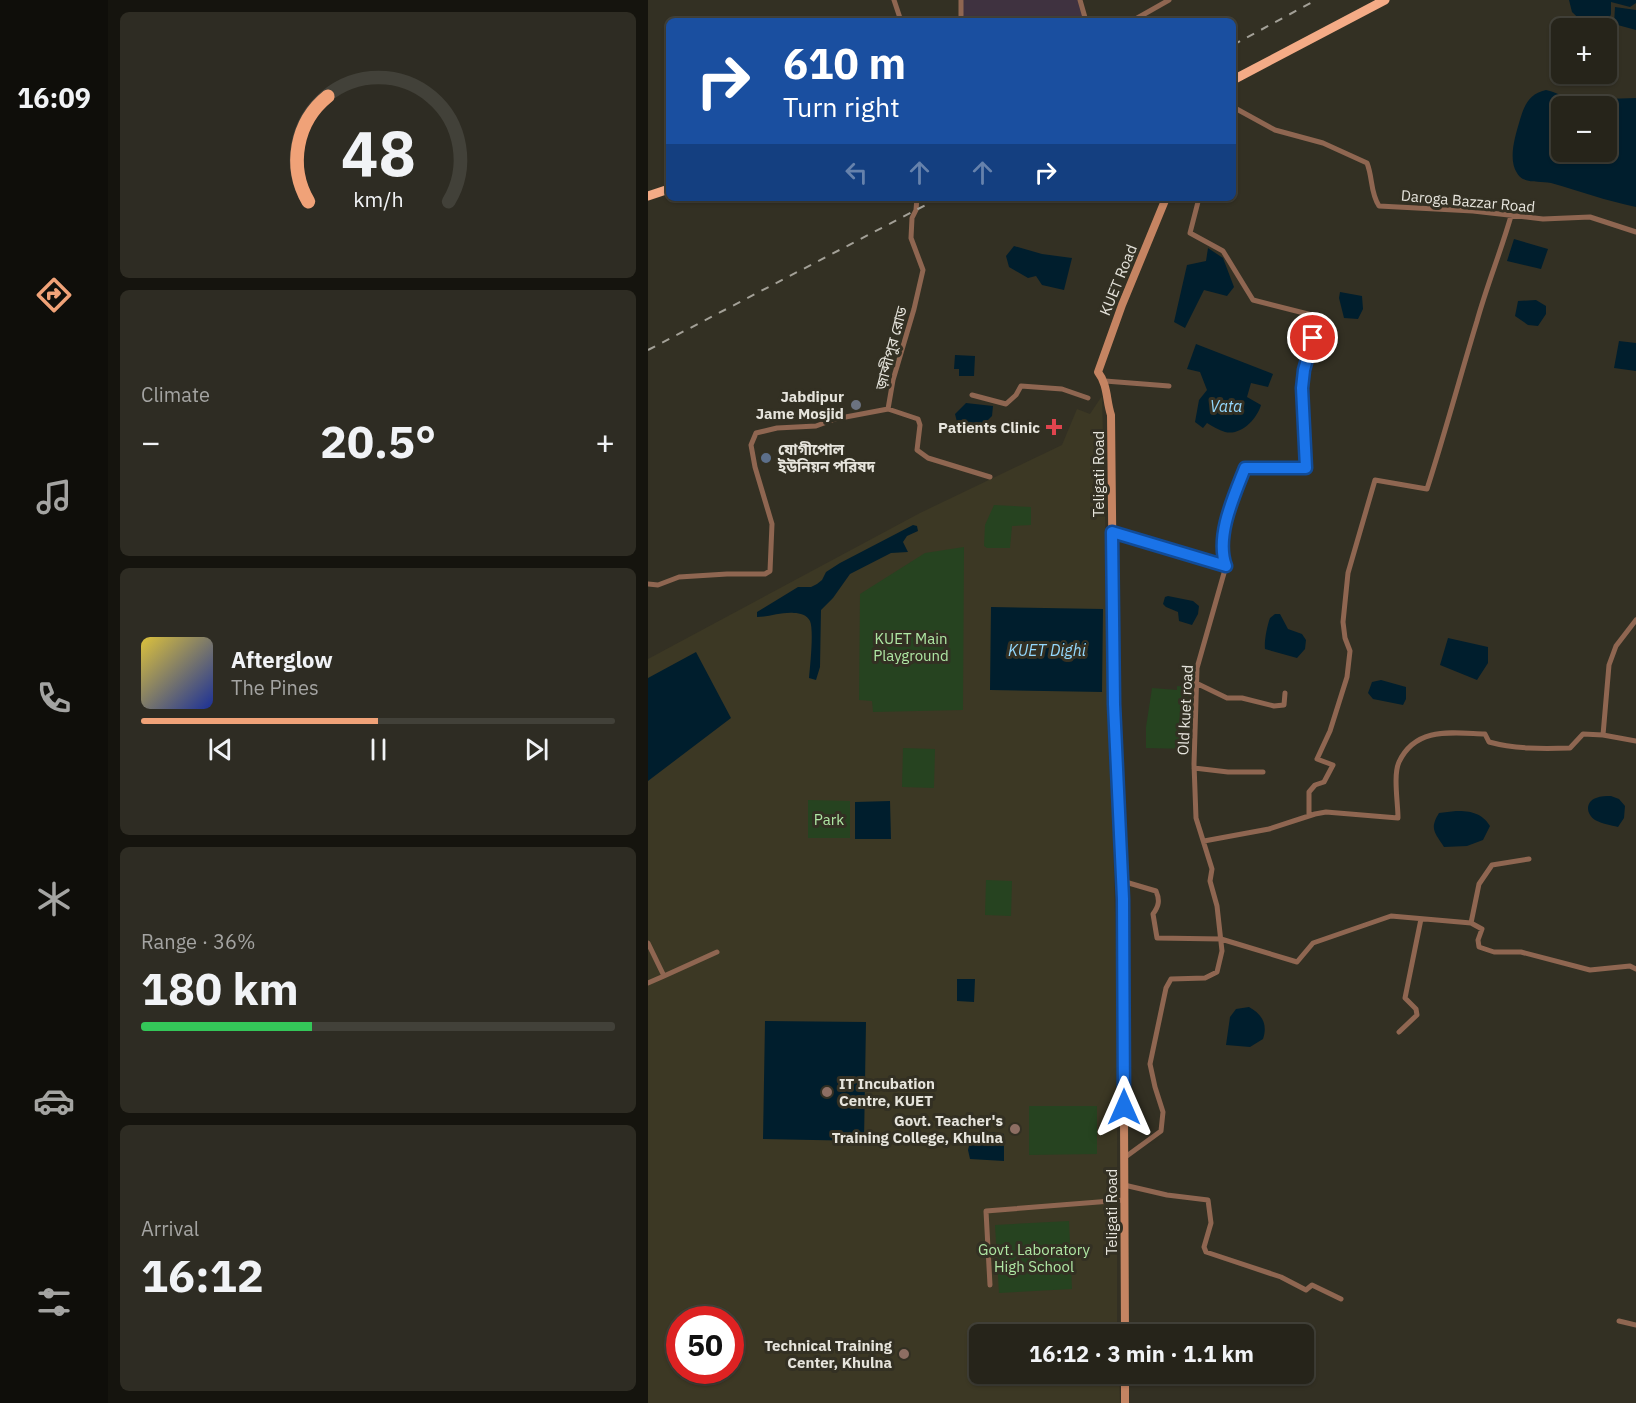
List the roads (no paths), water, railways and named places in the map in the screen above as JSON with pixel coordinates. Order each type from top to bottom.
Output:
[{"type":"highway","points":[[1236,78],[1385,0]]},
{"type":"highway","points":[[648,196],[666,190]]},
{"type":"main road","name":"KUET Road","points":[[1098,372],[1122,304],[1165,201]]},
{"type":"main road","name":"Teligati Road","points":[[1098,372],[1105,381],[1106,400],[1111,415],[1114,704],[1122,881],[1125,1324]]},
{"type":"main road","points":[[1125,1384],[1125,1403]]},
{"type":"street","points":[[894,0],[900,18]]},
{"type":"street","points":[[961,0],[962,18]]},
{"type":"street","points":[[1080,0],[1085,18]]},
{"type":"street","points":[[1137,18],[1169,0]]},
{"type":"street","name":"Daroga Bazzar Road","points":[[1236,109],[1275,130],[1323,143],[1367,163],[1371,174],[1373,196],[1379,206],[1473,211],[1543,219],[1590,217],[1636,232]]},
{"type":"street","name":"জ়াব্দীপুর রোড","points":[[648,584],[658,585],[680,577],[765,574],[770,571],[772,524],[751,445],[756,433],[777,428],[816,426],[835,419],[888,409],[893,380],[914,309],[922,270],[911,238],[912,218],[917,201]]},
{"type":"street","name":"Old kuet road","points":[[1124,1158],[1161,1131],[1163,1112],[1150,1064],[1166,988],[1171,979],[1205,978],[1217,972],[1222,951],[1217,906],[1210,881],[1212,869],[1196,818],[1194,768],[1197,668],[1226,566],[1223,559],[1225,519],[1245,468],[1306,468],[1302,388],[1304,370],[1317,323],[1312,315],[1253,300],[1223,251],[1190,233],[1198,201]]},
{"type":"street","points":[[1309,816],[1309,792],[1315,785],[1324,782],[1333,765],[1317,759],[1330,731],[1347,677],[1350,651],[1345,638],[1343,622],[1348,573],[1375,480],[1427,489],[1477,320],[1511,216]]},
{"type":"street","points":[[1105,381],[1168,386]]},
{"type":"street","points":[[972,395],[1006,404],[1016,395],[1021,386],[1062,389],[1088,398]]},
{"type":"street","points":[[888,409],[918,419],[920,425],[917,450],[928,458],[990,477]]},
{"type":"street","points":[[1112,532],[1226,566]]},
{"type":"street","points":[[1603,735],[1609,666],[1616,645],[1636,620]]},
{"type":"street","points":[[1196,683],[1227,698],[1242,698],[1274,706],[1284,705],[1285,693]]},
{"type":"street","points":[[1204,841],[1269,829],[1326,812],[1398,818],[1399,763],[1414,743],[1433,733],[1485,734],[1489,742],[1503,746],[1528,748],[1570,748],[1583,734],[1636,741]]},
{"type":"street","points":[[1194,768],[1228,772],[1263,772]]},
{"type":"street","points":[[1471,923],[1479,884],[1492,865],[1528,859]]},
{"type":"street","points":[[1122,881],[1156,891],[1159,898],[1158,908],[1153,914],[1157,938],[1221,939],[1297,962],[1313,943],[1391,916],[1471,923],[1482,929],[1478,943],[1479,947],[1485,950],[1521,952],[1590,970],[1630,966],[1636,969]]},
{"type":"street","points":[[1399,1032],[1416,1015],[1416,1009],[1405,998],[1421,918]]},
{"type":"street","points":[[648,943],[664,976]]},
{"type":"street","points":[[648,983],[717,952]]},
{"type":"street","points":[[1124,1185],[1167,1195],[1208,1200],[1211,1223],[1204,1247],[1206,1252],[1281,1277],[1306,1290],[1312,1285],[1341,1299]]},
{"type":"street","points":[[990,1285],[986,1211],[1124,1200]]},
{"type":"street","points":[[1619,1321],[1636,1325]]},
{"type":"water","points":[[1569,0],[1636,0],[1636,3],[1630,7],[1611,2],[1610,18],[1578,18],[1572,12]]},
{"type":"water","points":[[1615,7],[1636,10],[1636,30],[1617,25],[1617,18],[1614,18]]},
{"type":"water","points":[[1546,90],[1563,96],[1551,96],[1551,162],[1617,162],[1617,99],[1636,98],[1636,207],[1551,183],[1522,179],[1518,175],[1514,167],[1513,148],[1525,106],[1535,94]]},
{"type":"water","points":[[1514,239],[1548,249],[1541,269],[1507,261]]},
{"type":"water","points":[[1014,246],[1042,254],[1072,258],[1064,290],[1042,285],[1036,276],[1028,278],[1009,267],[1006,256]]},
{"type":"water","points":[[1208,248],[1223,258],[1234,287],[1227,296],[1204,290],[1185,328],[1174,322],[1187,265],[1206,261]]},
{"type":"water","points":[[1340,292],[1362,296],[1363,309],[1358,319],[1344,318],[1339,298]]},
{"type":"water","points":[[1536,300],[1546,306],[1546,314],[1538,326],[1528,325],[1515,316],[1518,301]]},
{"type":"water","points":[[1619,341],[1636,343],[1636,371],[1614,368]]},
{"type":"water","name":"Vata","points":[[1196,344],[1273,374],[1268,387],[1251,383],[1247,397],[1261,405],[1256,416],[1242,429],[1231,433],[1207,423],[1203,428],[1195,422],[1199,400],[1207,390],[1200,372],[1187,369]]},
{"type":"water","points":[[955,355],[975,356],[974,376],[959,376],[959,369],[954,369]]},
{"type":"water","points":[[966,403],[993,406],[987,428],[964,430],[963,423],[957,422],[955,414]]},
{"type":"water","points":[[913,525],[917,526],[918,531],[907,536],[903,542],[908,552],[891,553],[850,574],[833,598],[821,610],[820,667],[816,680],[809,678],[812,632],[809,619],[799,613],[757,617],[757,612],[798,587],[811,587],[817,584],[826,572],[840,563]]},
{"type":"water","points":[[1165,597],[1193,601],[1199,606],[1198,614],[1192,625],[1179,621],[1178,612],[1163,604]]},
{"type":"water","name":"KUET Dighi","points":[[991,607],[1103,609],[1102,692],[990,690]]},
{"type":"water","points":[[1275,614],[1280,614],[1288,629],[1302,634],[1306,640],[1305,649],[1297,658],[1265,649],[1269,621]]},
{"type":"water","points":[[1448,638],[1488,647],[1488,663],[1477,680],[1440,665]]},
{"type":"water","points":[[696,652],[731,718],[648,781],[648,678]]},
{"type":"water","points":[[1381,680],[1406,687],[1406,699],[1403,705],[1373,699],[1368,693],[1372,682]]},
{"type":"water","points":[[1611,796],[1619,799],[1625,806],[1624,818],[1618,827],[1595,820],[1588,811],[1588,805],[1592,800]]},
{"type":"water","points":[[890,801],[891,839],[855,839],[855,802]]},
{"type":"water","points":[[1456,811],[1476,814],[1487,822],[1490,826],[1483,840],[1467,846],[1444,847],[1434,831],[1434,823],[1439,813]]},
{"type":"water","points":[[957,979],[975,979],[974,1002],[957,1001]]},
{"type":"water","points":[[1249,1007],[1263,1020],[1265,1029],[1263,1039],[1250,1047],[1226,1045],[1230,1017],[1236,1009]]},
{"type":"water","points":[[765,1021],[866,1022],[864,1141],[763,1139]]},
{"type":"water","points":[[982,1131],[1004,1134],[1004,1161],[970,1159],[968,1150],[971,1137]]},
{"type":"railway","points":[[1236,43],[1316,0]]},
{"type":"railway","points":[[648,350],[933,201]]},
{"type":"place","name":"Jabdipur Jame Mosjid","points":[[856,405]]},
{"type":"place","name":"Patients Clinic","points":[[1054,427]]},
{"type":"place","name":"যোগীপোল ইউনিয়ন পরিষদ","points":[[766,458]]},
{"type":"place","name":"IT Incubation Centre, KUET","points":[[827,1092]]},
{"type":"place","name":"Govt. Teacher's Training College, Khulna","points":[[1015,1129]]},
{"type":"place","name":"Technical Training Center, Khulna","points":[[904,1354]]},
{"type":"park label","name":"KUET Main Playground","points":[[911,646]]},
{"type":"park label","name":"Park","points":[[829,819]]},
{"type":"park label","name":"Govt. Laboratory High School","points":[[1034,1258]]}]
